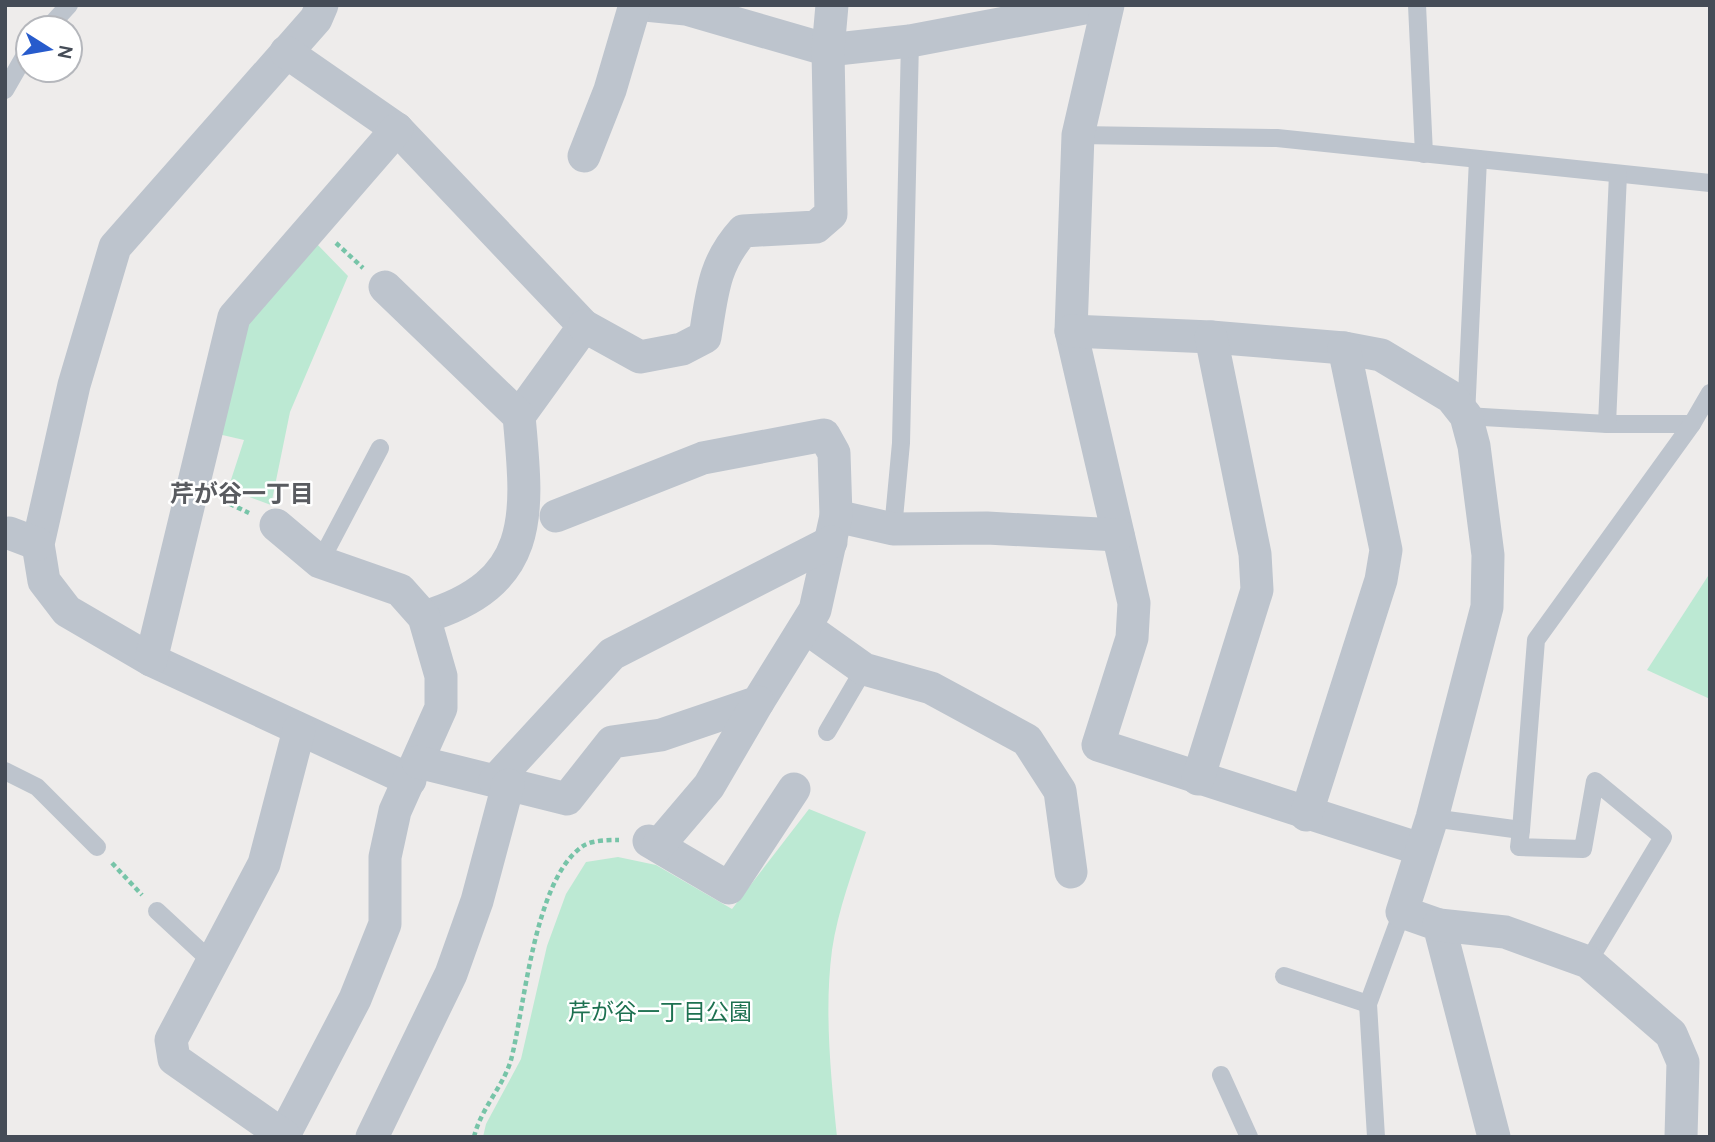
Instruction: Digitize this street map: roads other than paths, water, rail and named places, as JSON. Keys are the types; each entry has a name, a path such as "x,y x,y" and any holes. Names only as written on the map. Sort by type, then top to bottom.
{"street":[{"path":"322,5 316,19 116,247 24,539 44,581 67,611 151,660 299,730 414,771 501,783 567,799 612,742 661,735 758,702"},
{"path":"584,156 610,90 635,5"},
{"path":"645,5 686,9 828,50 910,41 1100,5"},
{"path":"286,52 397,129 584,326 601,332 640,357 682,349 705,337 716,272 725,250 743,231 816,227 831,214 828,50 832,5"},
{"path":"1108,5 1078,135 1071,331 1134,603 1132,638 1098,745 1306,815 1420,849"},
{"path":"151,660 234,317 322,229 397,129"},
{"path":"385,288 519,416 526,492 520,541 496,580 443,611 424,617"},
{"path":"519,416 584,326"},
{"path":"1071,331 1211,337 1345,348 1381,355 1426,379 1451,397 1466,416 1474,446 1488,555 1487,607 1432,818 1402,912 1439,925 1505,932 1588,962 1671,1034 1683,1062 1681,1137"},
{"path":"1198,779 1257,590 1255,554 1211,337"},
{"path":"1306,815 1381,580 1386,550 1345,348"},
{"path":"556,516 703,458 824,435 834,453 833,529 815,610 709,786 653,844 729,888 794,789"},
{"path":"276,525 320,562 400,590 424,617 441,676 440,708 395,811 385,857 385,924 355,999 284,1137 174,1059 170,1041 264,864 299,730"},
{"path":"372,1137 451,974 477,901 501,783 612,654 833,529 987,528 1118,534"},
{"path":"804,627 864,669 930,688 1027,740 1060,792 1071,872"},
{"path":"1439,925 1494,1137"}],"lane":[{"path":"1417,5 1424,154"},
{"path":"894,529 901,443 910,41"},
{"path":"5,90 14,74"},
{"path":"1078,135 1276,138 1710,183"},
{"path":"1478,159 1466,416 1606,424 1692,424"},
{"path":"1606,424 1618,174"},
{"path":"1588,962 1662,837 1595,780 1583,849 1519,847 1536,640 1692,424 1710,393"},
{"path":"320,562 380,448"},
{"path":"827,732 864,669"},
{"path":"5,771 37,787 97,847"},
{"path":"1432,818 1521,830"},
{"path":"157,911 212,962"},
{"path":"1376,1137 1368,1004 1402,912"},
{"path":"1284,976 1368,1004"},
{"path":"1221,1075 1249,1137"}],"district":[{"name":"芹が谷一丁目","path":"242,493"}],"park label":[{"name":"芹が谷一丁目公園","path":"660,1012"}]}
